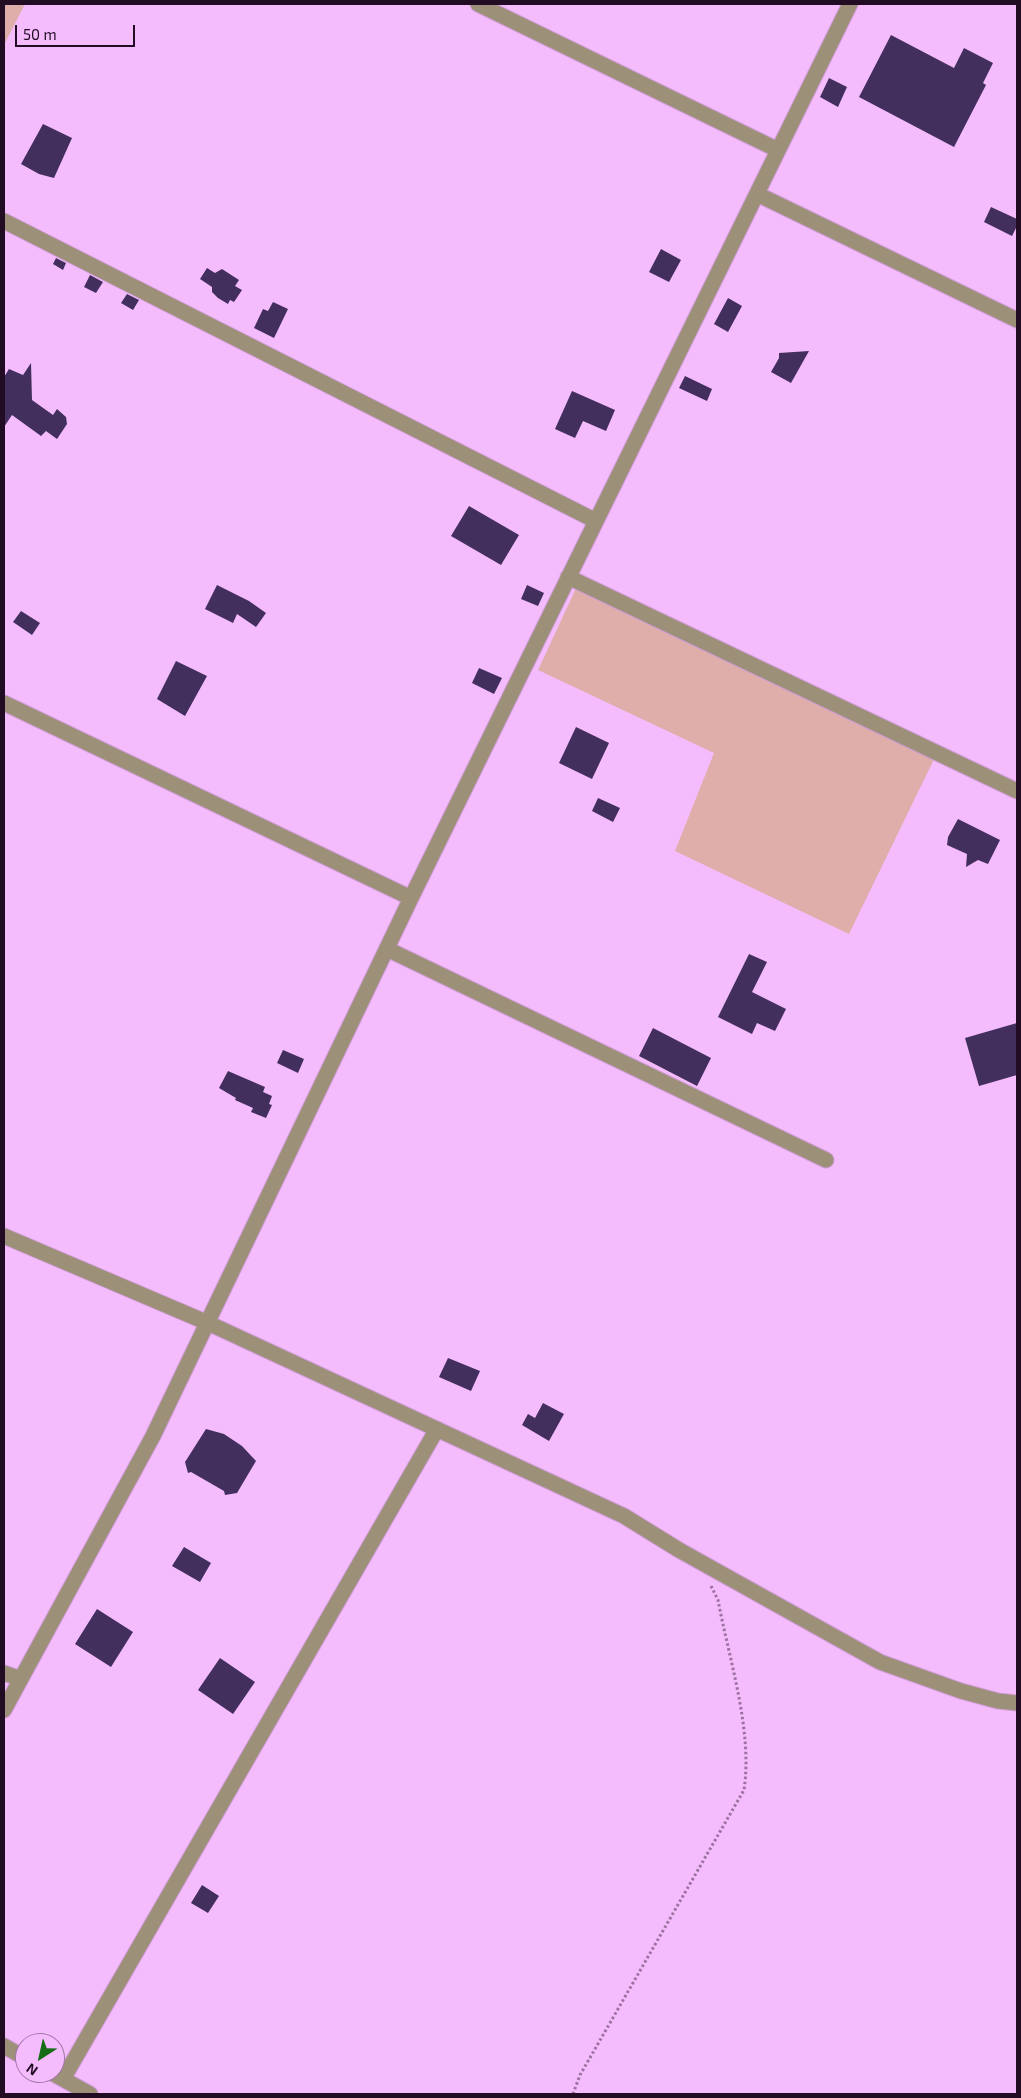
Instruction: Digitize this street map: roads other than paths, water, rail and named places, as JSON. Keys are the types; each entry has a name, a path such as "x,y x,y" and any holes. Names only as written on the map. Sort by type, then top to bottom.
{"street":[{"path":"478,4 778,150"},
{"path":"4,1710 153,1436 411,898 850,4"},
{"path":"757,194 1017,320"},
{"path":"4,221 596,521"},
{"path":"568,577 1017,791"},
{"path":"4,702 411,898"},
{"path":"387,949 826,1160"},
{"path":"4,1236 208,1323 624,1516 701,1562 880,1662 961,1692 998,1701 1017,1702"},
{"path":"65,2062 437,1429"},
{"path":"4,1673 21,1679"},
{"path":"4,2046 15,2052"},
{"path":"65,2080 90,2094"}]}
